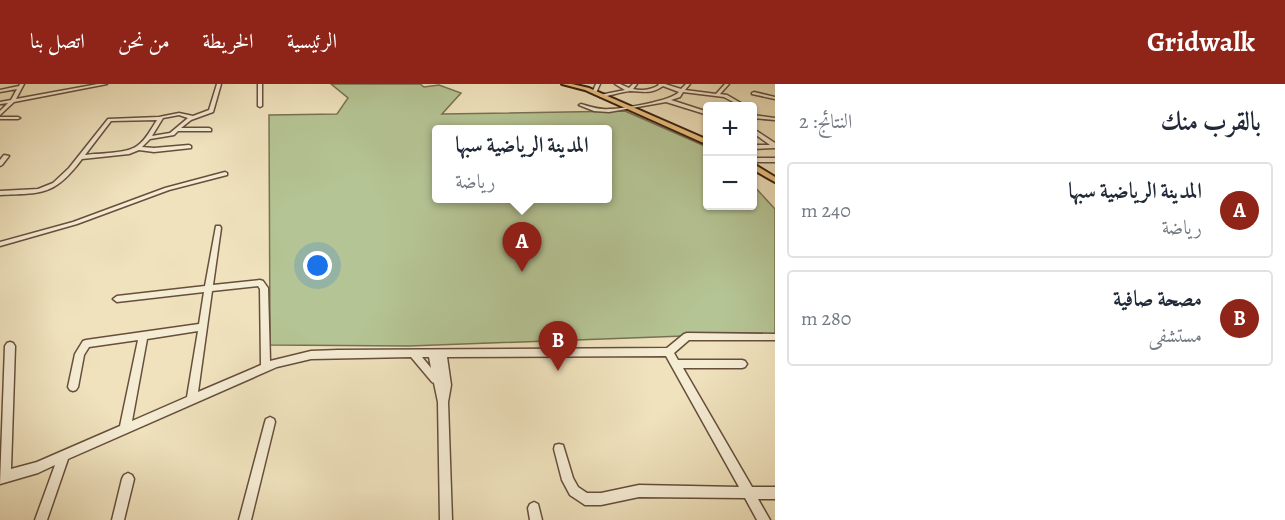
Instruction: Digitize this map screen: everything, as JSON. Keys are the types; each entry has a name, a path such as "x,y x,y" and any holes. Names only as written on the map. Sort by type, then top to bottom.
{"main road":[{"path":"565,84 594,92 703,140"},
{"path":"757,165 775,180"}],"street":[{"path":"0,91 28,84"},
{"path":"0,103 105,84"},
{"path":"148,138 172,134 192,117 211,111 219,84"},
{"path":"260,84 260,106"},
{"path":"594,92 598,84"},
{"path":"616,84 630,90"},
{"path":"630,90 635,84"},
{"path":"602,96 630,90 654,90 662,84 682,91 717,94 738,102"},
{"path":"581,105 600,111 667,100 682,91 688,84"},
{"path":"717,94 727,84"},
{"path":"0,116 13,100 20,86"},
{"path":"754,93 775,98"},
{"path":"667,100 703,112"},
{"path":"0,193 56,187 110,120 160,118 177,114 192,117"},
{"path":"0,116 18,118"},
{"path":"757,117 775,119"},
{"path":"80,157 122,154 138,148 148,138 160,118"},
{"path":"179,130 209,130"},
{"path":"757,132 775,146"},
{"path":"757,147 775,146"},
{"path":"138,148 154,150 189,147"},
{"path":"0,164 6,156"},
{"path":"757,162 775,160"},
{"path":"0,244 75,223 167,189 225,174"},
{"path":"192,399 218,228"},
{"path":"117,299 253,282 262,284 266,367"},
{"path":"73,387 80,354 86,344 203,327"},
{"path":"125,429 143,336"},
{"path":"10,346 2,478 64,456 284,359 311,355 669,352 687,336 775,337"},
{"path":"669,352 764,520"},
{"path":"414,355 437,381"},
{"path":"437,355 437,381 443,402"},
{"path":"437,355 446,385 443,402 446,520"},
{"path":"677,364 742,364"},
{"path":"245,520 270,422"},
{"path":"559,449 568,480 574,491 585,499 601,499 639,491 775,493"},
{"path":"41,520 64,456"},
{"path":"118,520 128,478"}],"green space":[{"path":"331,84 420,84 424,87 439,85 461,93 442,114 625,111 703,145 703,210 757,210 757,189 775,209 775,336 684,336 409,346 270,345 269,115 337,114 348,98"}],"place":[{"name":"المدينة الرياضية سبها","path":"522,272"},
{"name":"مصحة صافية","path":"558,371"}]}
